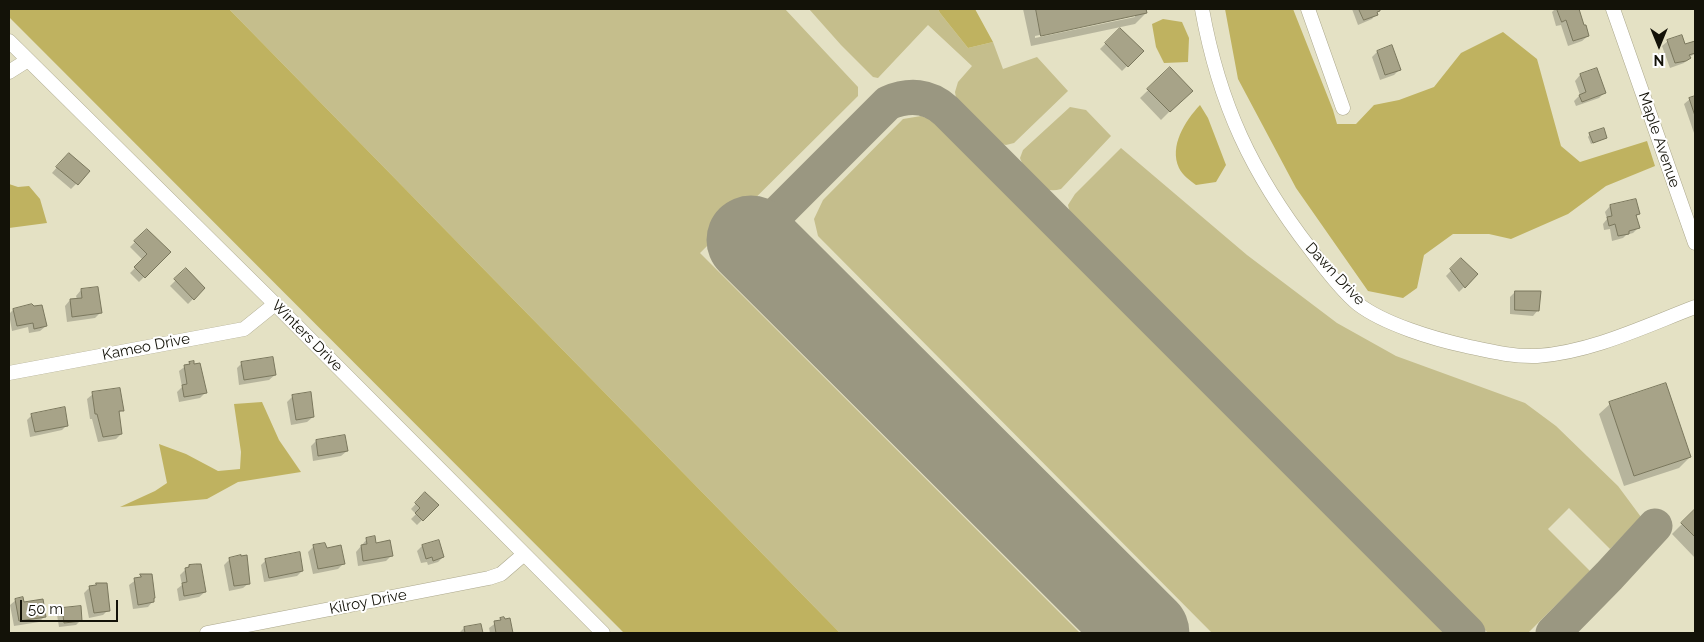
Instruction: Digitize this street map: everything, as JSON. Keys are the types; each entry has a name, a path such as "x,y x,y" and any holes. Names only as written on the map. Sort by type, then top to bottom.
{"street":[{"name":"Dawn Drive","path":"1202,9 1208,44 1220,86 1255,168 1293,227 1327,270 1358,304 1388,321 1422,334 1500,354 1535,356 1559,353 1608,340 1695,307"},
{"path":"1308,9 1343,108"},
{"name":"Maple Avenue","path":"1613,9 1695,243"},
{"name":"Winters Drive","path":"9,40 603,633"},
{"path":"9,72 28,60"},
{"name":"Kameo Drive","path":"9,373 244,329 275,304"},
{"name":"Kilroy Drive","path":"206,633 489,578 501,574 524,555"}],"shaded area":[{"path":"9,9 229,9 840,633 624,633 9,17"},
{"path":"229,9 785,9 858,87 858,96 700,253 1080,633 840,633"},
{"path":"809,9 938,9 968,48 993,42 1003,69 1037,57 1068,91 1014,143 1006,145 994,142 957,104 955,92 958,82 972,66 928,25 878,78 873,77 841,45"},
{"path":"938,9 975,9 993,42 968,48"},
{"path":"1225,9 1293,9 1337,124 1356,124 1374,105 1399,100 1434,87 1461,53 1503,32 1537,59 1561,146 1580,162 1647,141 1655,166 1606,186 1568,214 1511,239 1489,234 1453,234 1424,255 1417,288 1403,298 1368,291 1296,188 1238,79"},
{"path":"1163,19 1182,22 1189,38 1188,62 1164,63 1156,47 1152,24"},
{"path":"1200,105 1208,118 1226,165 1216,182 1196,185 1180,171 1176,160 1176,151 1184,126"},
{"path":"1070,107 1086,110 1111,136 1061,189 1053,190 1040,187 1026,172 1020,158 1023,150"},
{"path":"921,116 943,124 1449,633 1212,633 818,236 814,219 823,200 903,119"},
{"path":"1121,148 1247,255 1337,323 1396,356 1525,403 1556,426 1618,486 1641,517 1610,549 1569,508 1548,529 1590,571 1529,632 1488,633 1071,218 1068,205 1075,194"},
{"path":"9,184 18,187 29,186 40,199 47,223 9,228"},
{"path":"262,402 279,440 301,472 238,482 207,499 120,507 155,491 167,483 159,444 186,454 218,471 240,469 241,452 234,404"}],"building":[{"path":"1036,9 1146,9 1147,13 1041,36"},
{"path":"1359,9 1380,9 1380,11 1377,12 1378,15 1364,20"},
{"path":"1557,9 1579,9 1589,36 1573,41 1566,20 1562,22"},
{"path":"1120,28 1144,51 1128,67 1105,43"},
{"path":"1682,35 1685,44 1695,41 1695,53 1689,55 1691,58 1686,61 1675,63 1667,40"},
{"path":"1392,45 1401,70 1385,75 1377,51"},
{"path":"1170,67 1193,91 1170,112 1147,89"},
{"path":"1597,68 1606,93 1582,102 1579,95 1586,92 1580,74"},
{"path":"1695,96 1695,116 1689,98"},
{"path":"1604,128 1607,138 1593,143 1589,133"},
{"path":"69,153 90,171 78,185 56,167"},
{"path":"1636,199 1640,214 1636,215 1640,228 1629,231 1629,234 1618,236 1615,224 1609,226 1607,217 1612,216 1610,205"},
{"path":"147,229 171,252 145,278 134,267 147,254 134,241"},
{"path":"1461,258 1478,274 1465,288 1450,269"},
{"path":"186,268 205,288 194,300 174,279"},
{"path":"98,287 102,313 72,317 70,299 82,298 81,289"},
{"path":"1515,291 1541,291 1539,311 1515,310"},
{"path":"32,304 34,306 42,305 47,326 34,329 33,323 17,326 13,309"},
{"path":"273,357 276,375 244,380 241,362"},
{"path":"194,361 194,364 200,363 207,393 184,397 182,385 187,384 184,365"},
{"path":"1666,383 1691,457 1634,476 1609,402"},
{"path":"120,388 124,411 119,411 122,434 103,437 97,414 95,414 92,392"},
{"path":"311,392 314,417 296,420 292,395"},
{"path":"65,407 68,426 35,432 31,414"},
{"path":"345,435 348,451 318,456 316,440"},
{"path":"425,492 439,505 423,521 415,513 420,508 415,503"},
{"path":"1695,509 1695,537 1681,523"},
{"path":"375,536 376,543 390,540 393,556 363,561 361,545 367,544 366,538"},
{"path":"439,540 444,557 433,561 432,557 426,559 422,545"},
{"path":"325,543 327,548 341,545 345,564 318,569 313,545"},
{"path":"300,552 303,571 269,578 265,559"},
{"path":"247,555 250,584 234,586 229,558"},
{"path":"201,564 206,592 184,596 182,583 187,582 185,568"},
{"path":"140,574 152,574 154,602 138,605 134,578 141,577"},
{"path":"96,583 107,583 110,611 94,613 89,586 96,585"},
{"path":"23,597 24,602 43,599 46,617 19,621 15,599"},
{"path":"81,606 82,621 64,623 62,608"},
{"path":"504,617 505,619 510,618 513,633 496,633 494,621 501,620 500,618"},
{"path":"481,624 483,633 465,633 464,627"}],"taxiway":[{"path":"751,240 888,103 911,97 933,102 946,111 1468,633"},
{"path":"1553,633 1655,526"}],"runway":[{"path":"751,240 1145,633"}]}
